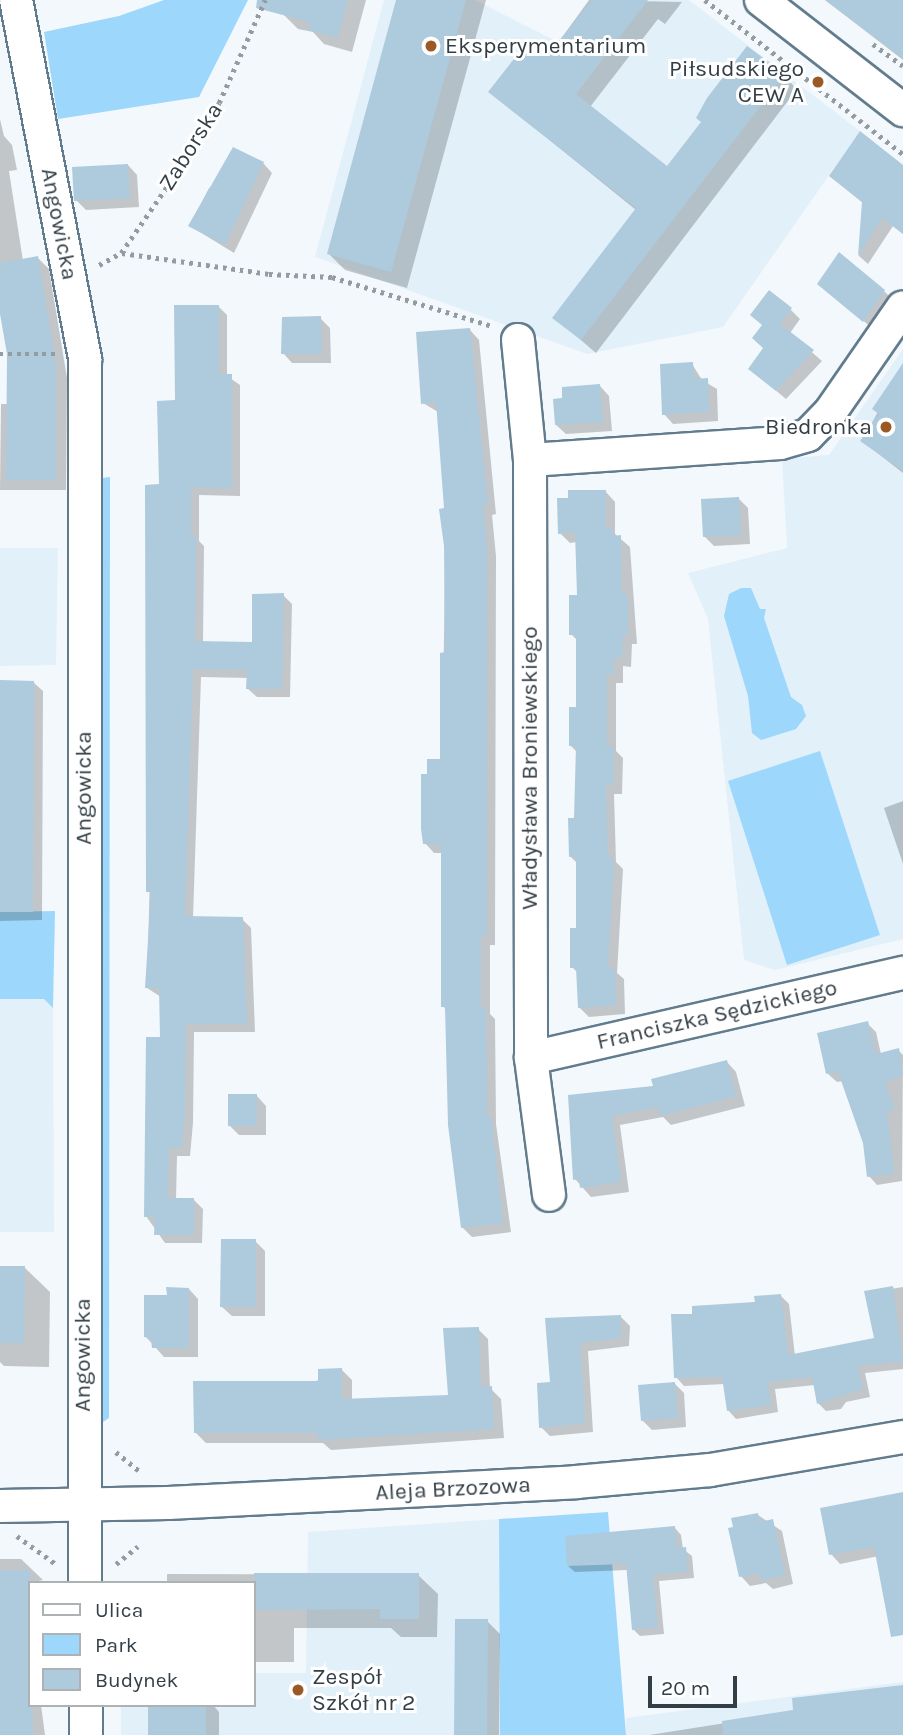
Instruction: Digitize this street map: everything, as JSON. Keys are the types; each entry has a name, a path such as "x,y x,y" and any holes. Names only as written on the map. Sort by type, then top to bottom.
{"street":[{"name":"Angowicka","path":"16,0 85,359 86,1573"},
{"path":"761,0 903,110"},
{"path":"530,460 780,443 808,435 831,411 903,307"},
{"name":"Władysława Broniewskiego","path":"518,340 530,460 531,1058 549,1195"},
{"name":"Franciszka Sędzickiego","path":"531,1058 903,973"},
{"name":"Aleja Brzozowa","path":"6,1520 85,1506 576,1482 710,1470 903,1437"},
{"path":"86,1707 86,1735"}],"path":[{"name":"Zaborska","path":"88,272 121,253 219,103 265,0"},
{"path":"705,0 903,154"},
{"path":"121,253 269,274 331,277 489,324 518,340"},
{"path":"0,354 67,355"},
{"path":"6,1520 86,1573 138,1546"}],"shaded area":[{"path":"384,0 475,0 558,42 591,0 689,0 860,131 723,327 587,354 315,257"},
{"path":"903,349 903,939 775,970 744,960 708,619 688,573 787,548 782,459 829,455"},
{"path":"0,548 58,548 56,665 0,666"},
{"path":"0,999 45,999 53,1008 54,1232 0,1232"},
{"path":"499,1519 500,1735 121,1735 121,1707 256,1707 256,1673 306,1673 308,1532"},
{"path":"903,1682 903,1735 626,1735 626,1718"}],"green space":[{"path":"164,0 248,0 199,97 58,119 44,32 119,16"},
{"path":"110,477 109,1418 103,1422 94,479"},
{"path":"741,588 751,588 760,609 766,609 764,618 791,697 802,705 806,716 796,729 761,740 752,733 748,696 724,616 729,594"},
{"path":"820,751 880,935 787,965 728,781"},
{"path":"55,911 53,1008 44,999 0,999 0,912"},
{"path":"608,1512 626,1735 500,1735 499,1519"}],"building":[{"path":"257,0 348,0 338,38 308,30 310,22 256,8"},
{"path":"396,0 466,0 391,272 327,254"},
{"path":"592,0 648,0 576,94 667,166 701,122 696,118 707,98 747,46 785,74 581,340 552,318 636,208 488,92 528,41 547,56"},
{"path":"825,0 903,0 903,59 861,27"},
{"path":"860,131 903,165 903,234 882,218 858,256 862,202 829,176"},
{"path":"233,147 264,162 225,245 188,226"},
{"path":"128,164 130,198 74,201 72,167"},
{"path":"839,252 885,290 863,322 817,284"},
{"path":"38,256 56,366 56,480 6,480 7,354 0,314 0,263"},
{"path":"769,290 792,308 780,324 814,350 776,391 748,369 763,348 752,338 762,325 750,315"},
{"path":"174,305 219,305 219,374 232,374 232,488 191,487 191,536 196,536 195,641 252,642 252,594 284,593 282,689 246,689 247,670 193,669 185,916 243,917 247,1024 186,1024 185,1113 181,1148 169,1148 168,1198 194,1198 194,1235 154,1235 155,1217 144,1217 146,1037 160,1037 159,988 145,988 151,892 146,892 145,485 159,484 157,401 175,400"},
{"path":"321,316 322,354 281,354 282,317"},
{"path":"470,328 488,505 483,506 487,545 487,936 481,936 481,1007 486,1007 487,1117 491,1116 503,1223 461,1228 448,1125 445,1007 441,1007 441,845 423,844 421,829 421,774 427,774 427,759 440,759 440,653 445,652 444,546 439,509 444,508 436,402 421,404 416,332"},
{"path":"693,362 694,379 708,378 709,412 662,415 660,364"},
{"name":"Biedronka","path":"903,363 903,471 860,441 879,414 872,409"},
{"path":"600,384 603,422 555,425 553,399 562,398 562,387"},
{"path":"568,490 606,490 606,529 613,528 613,536 621,535 622,594 628,594 628,635 623,635 622,658 614,658 614,674 607,674 607,746 614,746 613,785 606,785 608,857 614,857 608,968 615,968 616,1005 578,1008 576,968 570,968 570,928 576,928 576,857 569,857 568,818 574,818 576,746 569,746 569,707 576,707 576,635 569,635 569,595 577,595 575,532 558,534 557,498 568,498"},
{"path":"739,497 741,535 703,537 701,499"},
{"path":"0,680 34,681 33,912 0,912"},
{"path":"868,1021 876,1054 899,1048 903,1075 885,1082 895,1109 887,1112 894,1173 867,1177 863,1143 838,1072 826,1074 817,1033"},
{"path":"727,1060 736,1096 660,1116 658,1107 612,1116 621,1182 580,1188 579,1179 573,1180 568,1095 653,1086 651,1079"},
{"path":"228,1094 257,1094 257,1126 228,1126"},
{"path":"221,1239 256,1239 256,1307 220,1307"},
{"path":"0,1266 25,1266 24,1343 0,1343"},
{"path":"893,1286 903,1361 858,1366 863,1389 817,1404 812,1377 768,1382 771,1405 727,1411 722,1377 674,1378 671,1314 692,1314 692,1306 755,1302 754,1296 781,1294 788,1355 874,1338 864,1291"},
{"path":"166,1287 189,1288 189,1348 152,1348 151,1338 144,1337 144,1295 167,1295"},
{"path":"621,1315 621,1338 580,1343 585,1423 539,1428 537,1383 550,1382 545,1318"},
{"path":"479,1327 481,1387 492,1386 494,1429 319,1440 318,1433 194,1433 193,1381 318,1381 318,1369 342,1368 342,1399 448,1395 443,1328"},
{"path":"675,1382 678,1418 641,1421 638,1385"},
{"path":"903,1492 903,1635 891,1637 874,1547 829,1555 820,1508"},
{"path":"758,1513 760,1522 773,1519 785,1575 761,1581 760,1573 739,1577 728,1528 733,1527 731,1518"},
{"path":"675,1526 677,1548 686,1547 688,1571 653,1575 658,1627 632,1630 626,1564 567,1566 565,1536"},
{"path":"0,1570 30,1570 28,1707 32,1707 33,1735 0,1735"},
{"path":"254,1573 419,1573 419,1619 380,1619 380,1609 256,1610"},
{"path":"455,1619 488,1619 487,1735 454,1735"},
{"path":"903,1685 903,1735 723,1735 722,1721 793,1710 792,1698"},
{"path":"148,1707 206,1707 206,1735 148,1735"}],"place":[{"name":"Eksperymentarium","path":"431,46"},
{"name":"Piłsudskiego CEW A","path":"818,82"},
{"name":"Biedronka","path":"886,427"},
{"name":"Zespół Szkół nr 2","path":"298,1690"}]}
